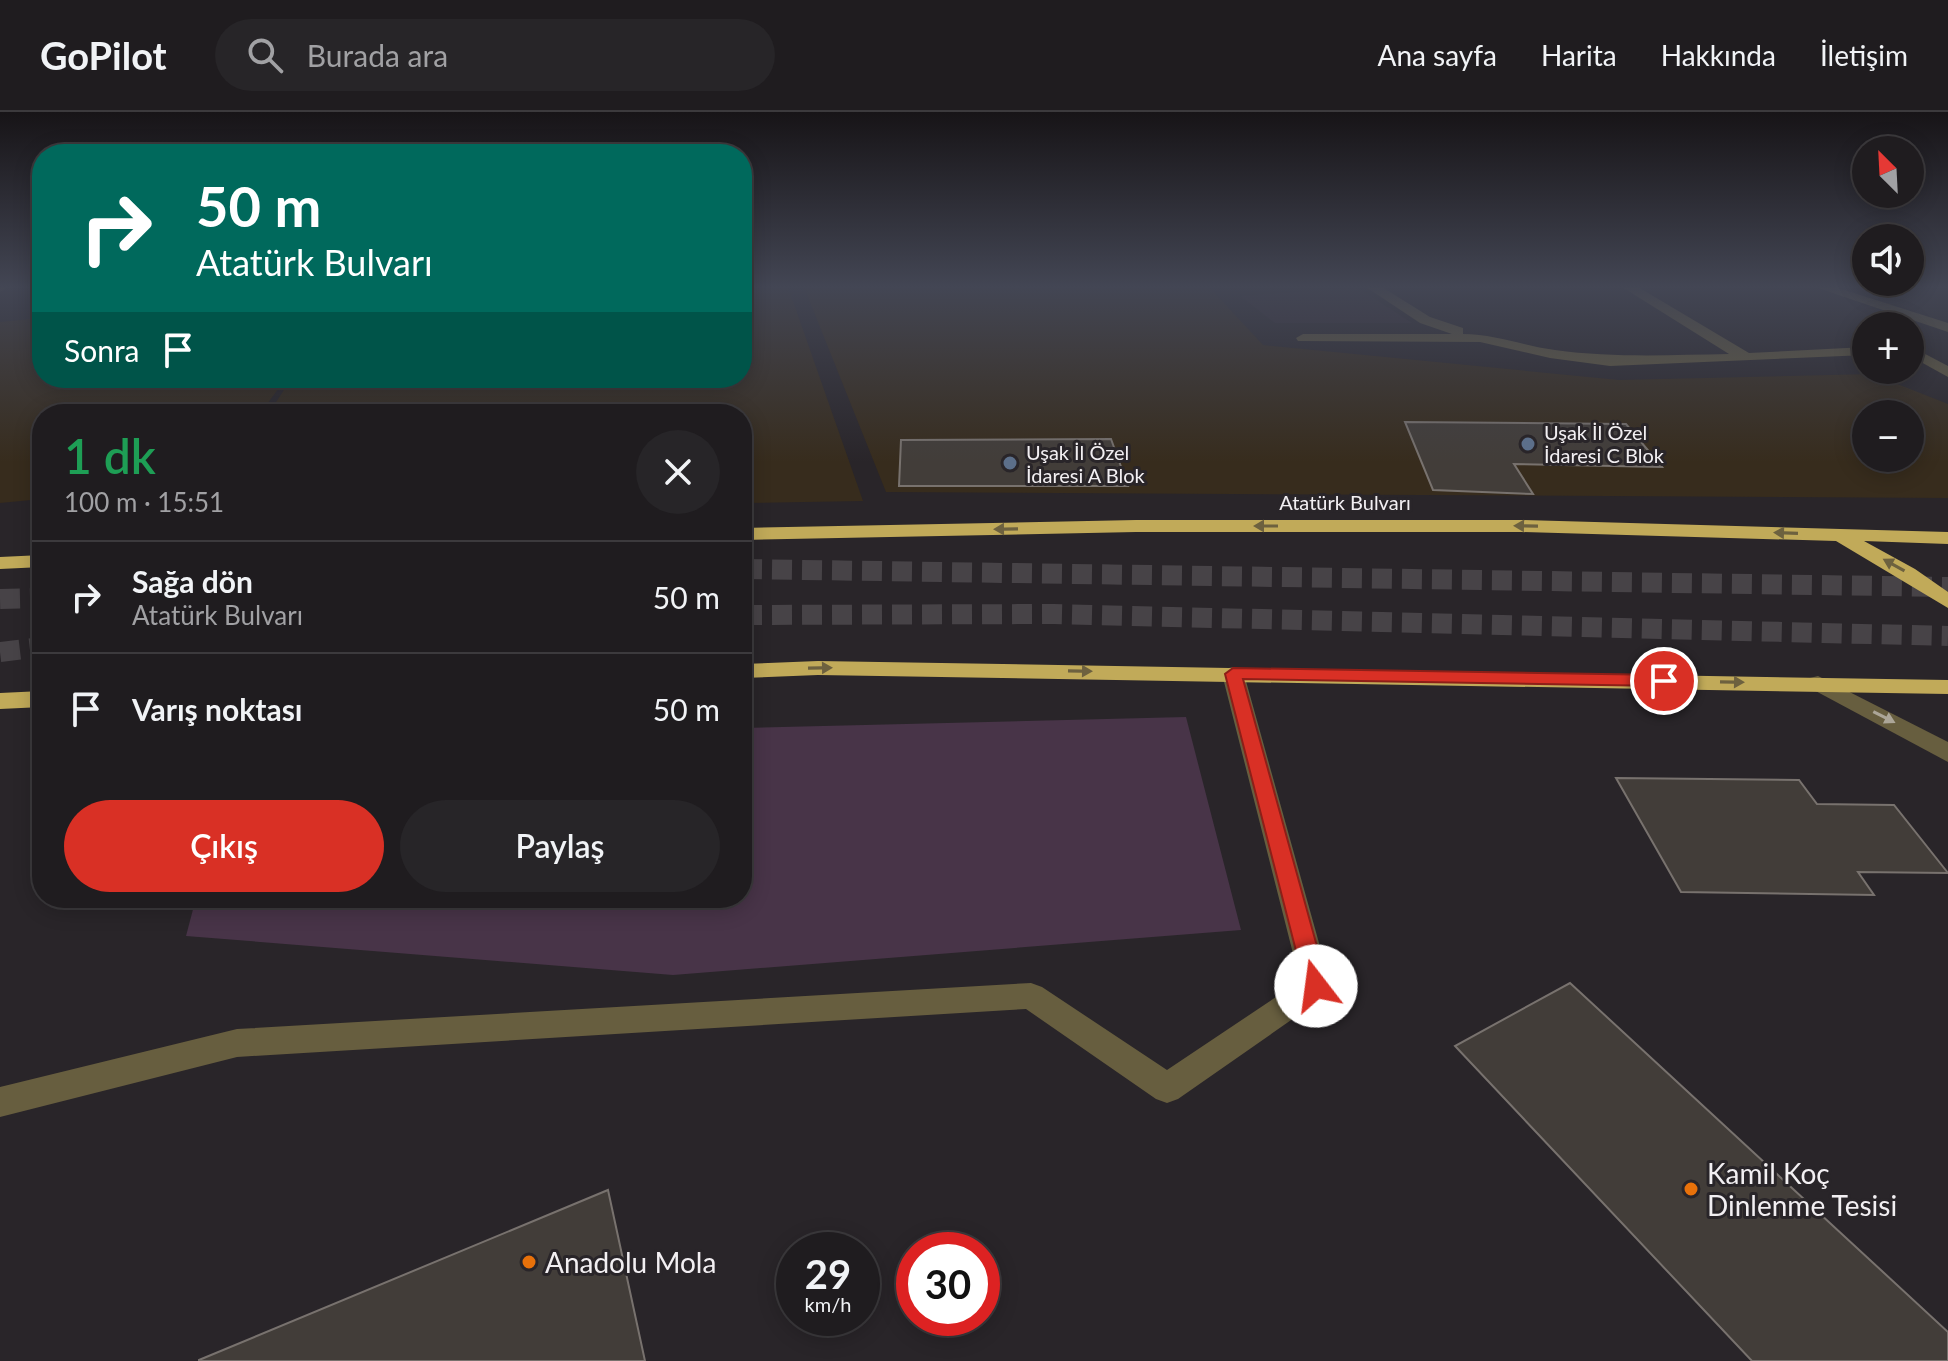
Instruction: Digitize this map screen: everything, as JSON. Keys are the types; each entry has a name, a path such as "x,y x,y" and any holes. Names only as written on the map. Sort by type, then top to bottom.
{"highway":[{"name":"Atatürk Bulvarı","path":"752,534 1136,526 1521,526 1948,538"},
{"path":"1836,534 1908,573 1948,602"},
{"path":"0,563 32,561"},
{"path":"752,671 818,668 1948,687"},
{"path":"0,701 32,699"}],"street":[{"path":"1512,345 1550,354 1610,361 1852,352"},
{"path":"1725,345 1746,358"},
{"path":"1924,357 1948,372"},
{"path":"0,1102 237,1043 1031,996 1167,1088 1316,986 1233,674"},
{"path":"1818,683 1924,738 1948,754"}],"shaded area":[{"path":"0,345 32,345 32,388 279,388 267,404 32,404 32,500 0,503"},
{"path":"752,345 808,345 863,501 752,503 752,404 275,404 285,388 752,388"},
{"path":"827,345 1266,345 1619,380 1852,374 1852,384 1897,384 1948,404 1948,498 886,492"},
{"path":"1186,717 1241,930 673,975 186,936 193,908 752,908 752,728"}],"building":[{"name":"Uşak İl Özel İdaresi C Blok","path":"1405,422 1626,424 1662,467 1514,464 1533,494 1433,490"},
{"name":"Uşak İl Özel İdaresi A Blok","path":"1111,439 1128,486 899,486 901,440"},
{"path":"1616,778 1799,780 1817,804 1894,805 1948,873 1858,872 1874,895 1681,892"},
{"name":"Kamil Koç Dinlenme Tesisi","path":"1570,983 1948,1332 1948,1361 1752,1361 1455,1046"},
{"name":"Anadolu Mola","path":"608,1190 645,1361 199,1361 199,1360"}],"tunnel":[{"path":"752,569 1948,587"},
{"path":"0,599 32,598"},
{"path":"752,615 1054,614 1948,636"},
{"path":"0,652 32,648"}],"place":[{"name":"Uşak İl Özel İdaresi C Blok","path":"1528,444"},
{"name":"Uşak İl Özel İdaresi A Blok","path":"1010,463"},
{"name":"Kamil Koç Dinlenme Tesisi","path":"1691,1189"},
{"name":"Anadolu Mola","path":"529,1262"}],"route":[{"path":"1316,986 1233,674 1664,681"}]}
